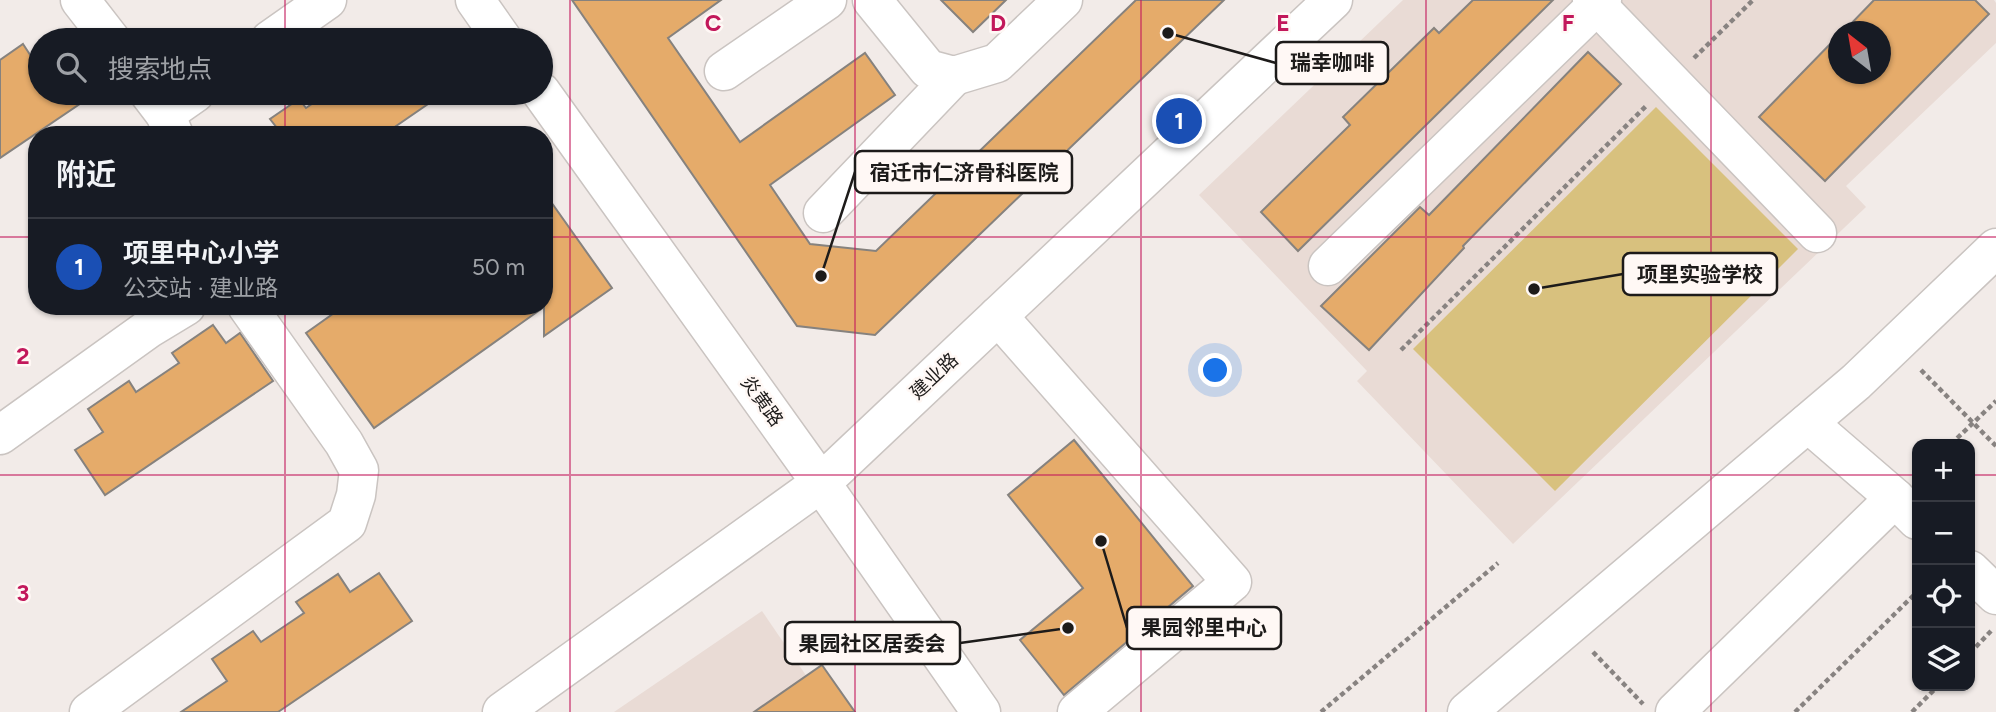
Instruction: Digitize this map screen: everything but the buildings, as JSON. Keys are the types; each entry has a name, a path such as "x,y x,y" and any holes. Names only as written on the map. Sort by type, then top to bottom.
{"street":[{"path":"287,28 327,0"},
{"path":"475,0 495,28"},
{"path":"724,71 827,0"},
{"path":"872,0 928,69 954,76 997,64 1063,0"},
{"name":"建业路","path":"502,712 543,700 821,483 1333,0"},
{"path":"85,1 103,28"},
{"path":"1328,266 1597,2 1816,233"},
{"path":"823,213 954,76"},
{"name":"炎黄路","path":"550,105 981,712"},
{"path":"1467,712 1808,423 1896,344 1996,248"},
{"path":"0,435 171,315"},
{"path":"100,709 347,523 356,495 359,470 344,443 253,315"},
{"path":"998,316 1233,582 1077,712"},
{"path":"1675,712 1906,509 1808,423"},
{"path":"1975,575 1996,595"}],"path":[{"path":"1401,350 1753,0"},
{"path":"1896,344 1996,446"},
{"path":"1956,439 1996,401"},
{"path":"1321,712 1498,563"},
{"path":"1795,712 1912,597"},
{"path":"1975,648 1996,625"},
{"path":"1568,626 1651,712"},
{"path":"1912,712 1932,691"}],"shaded area":[{"path":"1403,0 1994,0 1996,3 1996,43 1846,186 1866,207 1513,544 1357,381 1367,371 1199,195"},
{"path":"1656,107 1798,249 1555,491 1413,349"},
{"path":"762,611 831,712 614,712"}],"place":[{"name":"瑞幸咖啡","path":"1168,33"},
{"name":"项里中心小学","path":"1179,121"},
{"name":"宿迁市仁济骨科医院","path":"821,276"},
{"name":"项里实验学校","path":"1534,289"},
{"name":"果园邻里中心","path":"1101,541"},
{"name":"果园社区居委会","path":"1068,628"}]}
